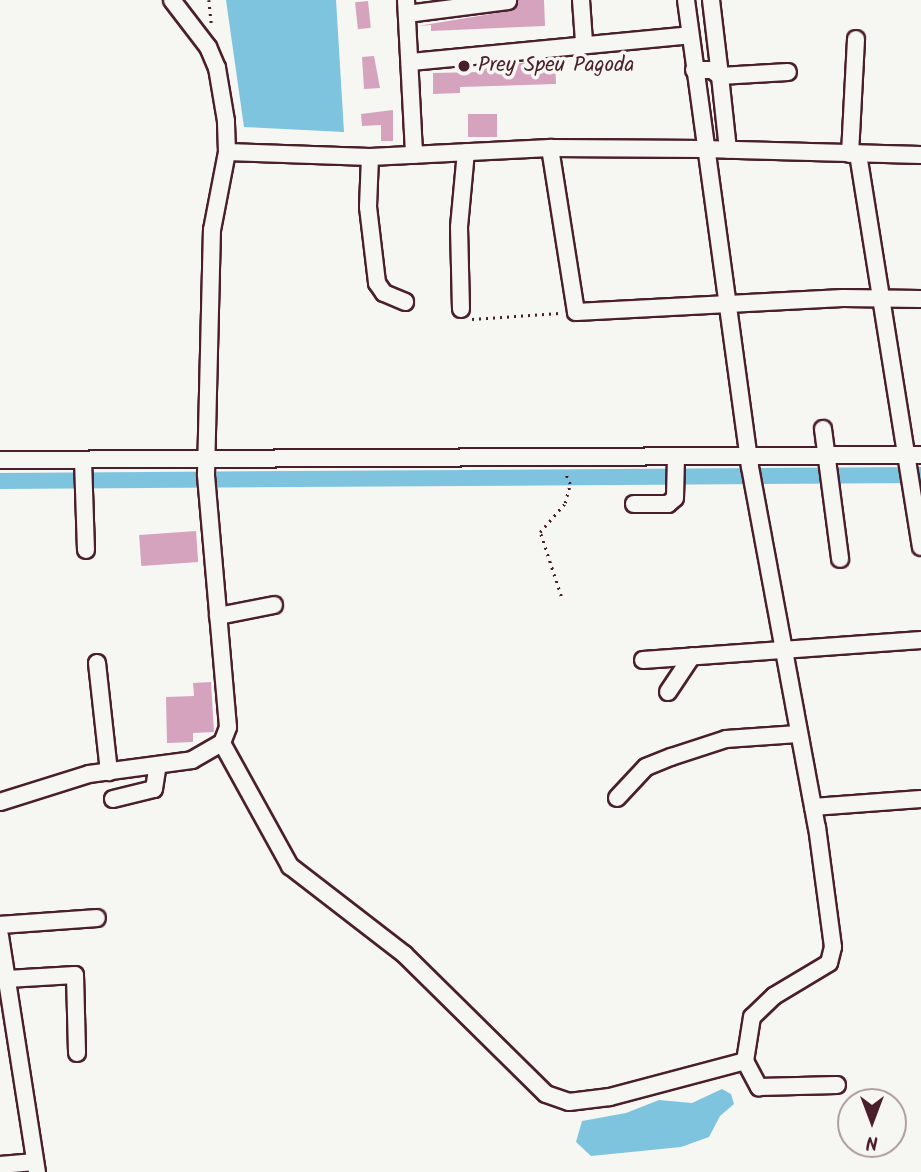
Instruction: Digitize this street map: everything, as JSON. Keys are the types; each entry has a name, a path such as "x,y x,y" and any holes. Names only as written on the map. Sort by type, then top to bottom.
{"street":[{"path":"0,802 108,772 192,760 222,743 228,727 206,473 212,230 227,152 217,68 208,47 172,0"},
{"path":"582,0 584,42"},
{"path":"686,0 704,149 751,468 813,807 832,956 830,963 775,996 752,1017 745,1061 759,1087 837,1085"},
{"path":"710,0 728,149"},
{"path":"414,155 407,7 508,1"},
{"path":"411,62 584,42 690,35"},
{"path":"856,38 854,154 921,547"},
{"path":"694,70 712,70 720,76 788,72"},
{"path":"227,152 370,157 550,148 728,149 921,155"},
{"path":"550,148 576,312 878,298 921,299"},
{"path":"461,309 459,227 466,152"},
{"path":"370,157 368,207 377,283 384,293 405,302"},
{"path":"823,429 826,468 841,559"},
{"path":"0,460 83,473 206,473 676,462 751,468 906,469 921,455"},
{"path":"634,504 668,504 675,498 676,462"},
{"path":"83,473 86,550"},
{"path":"218,616 274,605"},
{"path":"643,660 784,647 921,640"},
{"path":"668,692 692,656"},
{"path":"97,663 108,772"},
{"path":"617,798 646,767 671,757 726,739 799,734"},
{"path":"222,743 290,866 404,954 545,1094 569,1102 610,1097 745,1061"},
{"path":"113,799 154,789 158,765"},
{"path":"813,807 921,799"},
{"path":"0,925 97,918"},
{"path":"0,936 8,979 8,1028 36,1167 0,1165"},
{"path":"8,979 75,975 77,1053"}],"path":[{"path":"461,309 467,319 576,312"},
{"path":"561,596 540,532 565,503 570,484 563,466"}],"water":[{"path":"226,0 336,0 344,132 244,127"},
{"path":"722,1089 731,1094 734,1104 720,1116 709,1137 681,1147 591,1156 576,1142 582,1121 626,1113 659,1100 692,1103"}],"building":[{"path":"518,0 544,0 545,26 431,31 431,25 418,26 509,11"},
{"path":"368,1 371,28 358,29 355,2"},
{"path":"374,56 380,88 364,89 362,57"},
{"path":"555,59 556,84 460,87 460,93 433,94 433,73 479,72 479,68"},
{"path":"393,110 393,141 381,141 381,125 362,126 361,114"},
{"path":"468,114 497,114 497,137 468,137"},
{"path":"196,531 198,562 141,566 139,535"},
{"path":"211,682 214,732 193,733 193,742 167,743 166,697 194,696 193,683"}],"waterway":[{"path":"0,481 921,475"}],"place":[{"name":"Prey Speu Pagoda","path":"464,66"}]}
